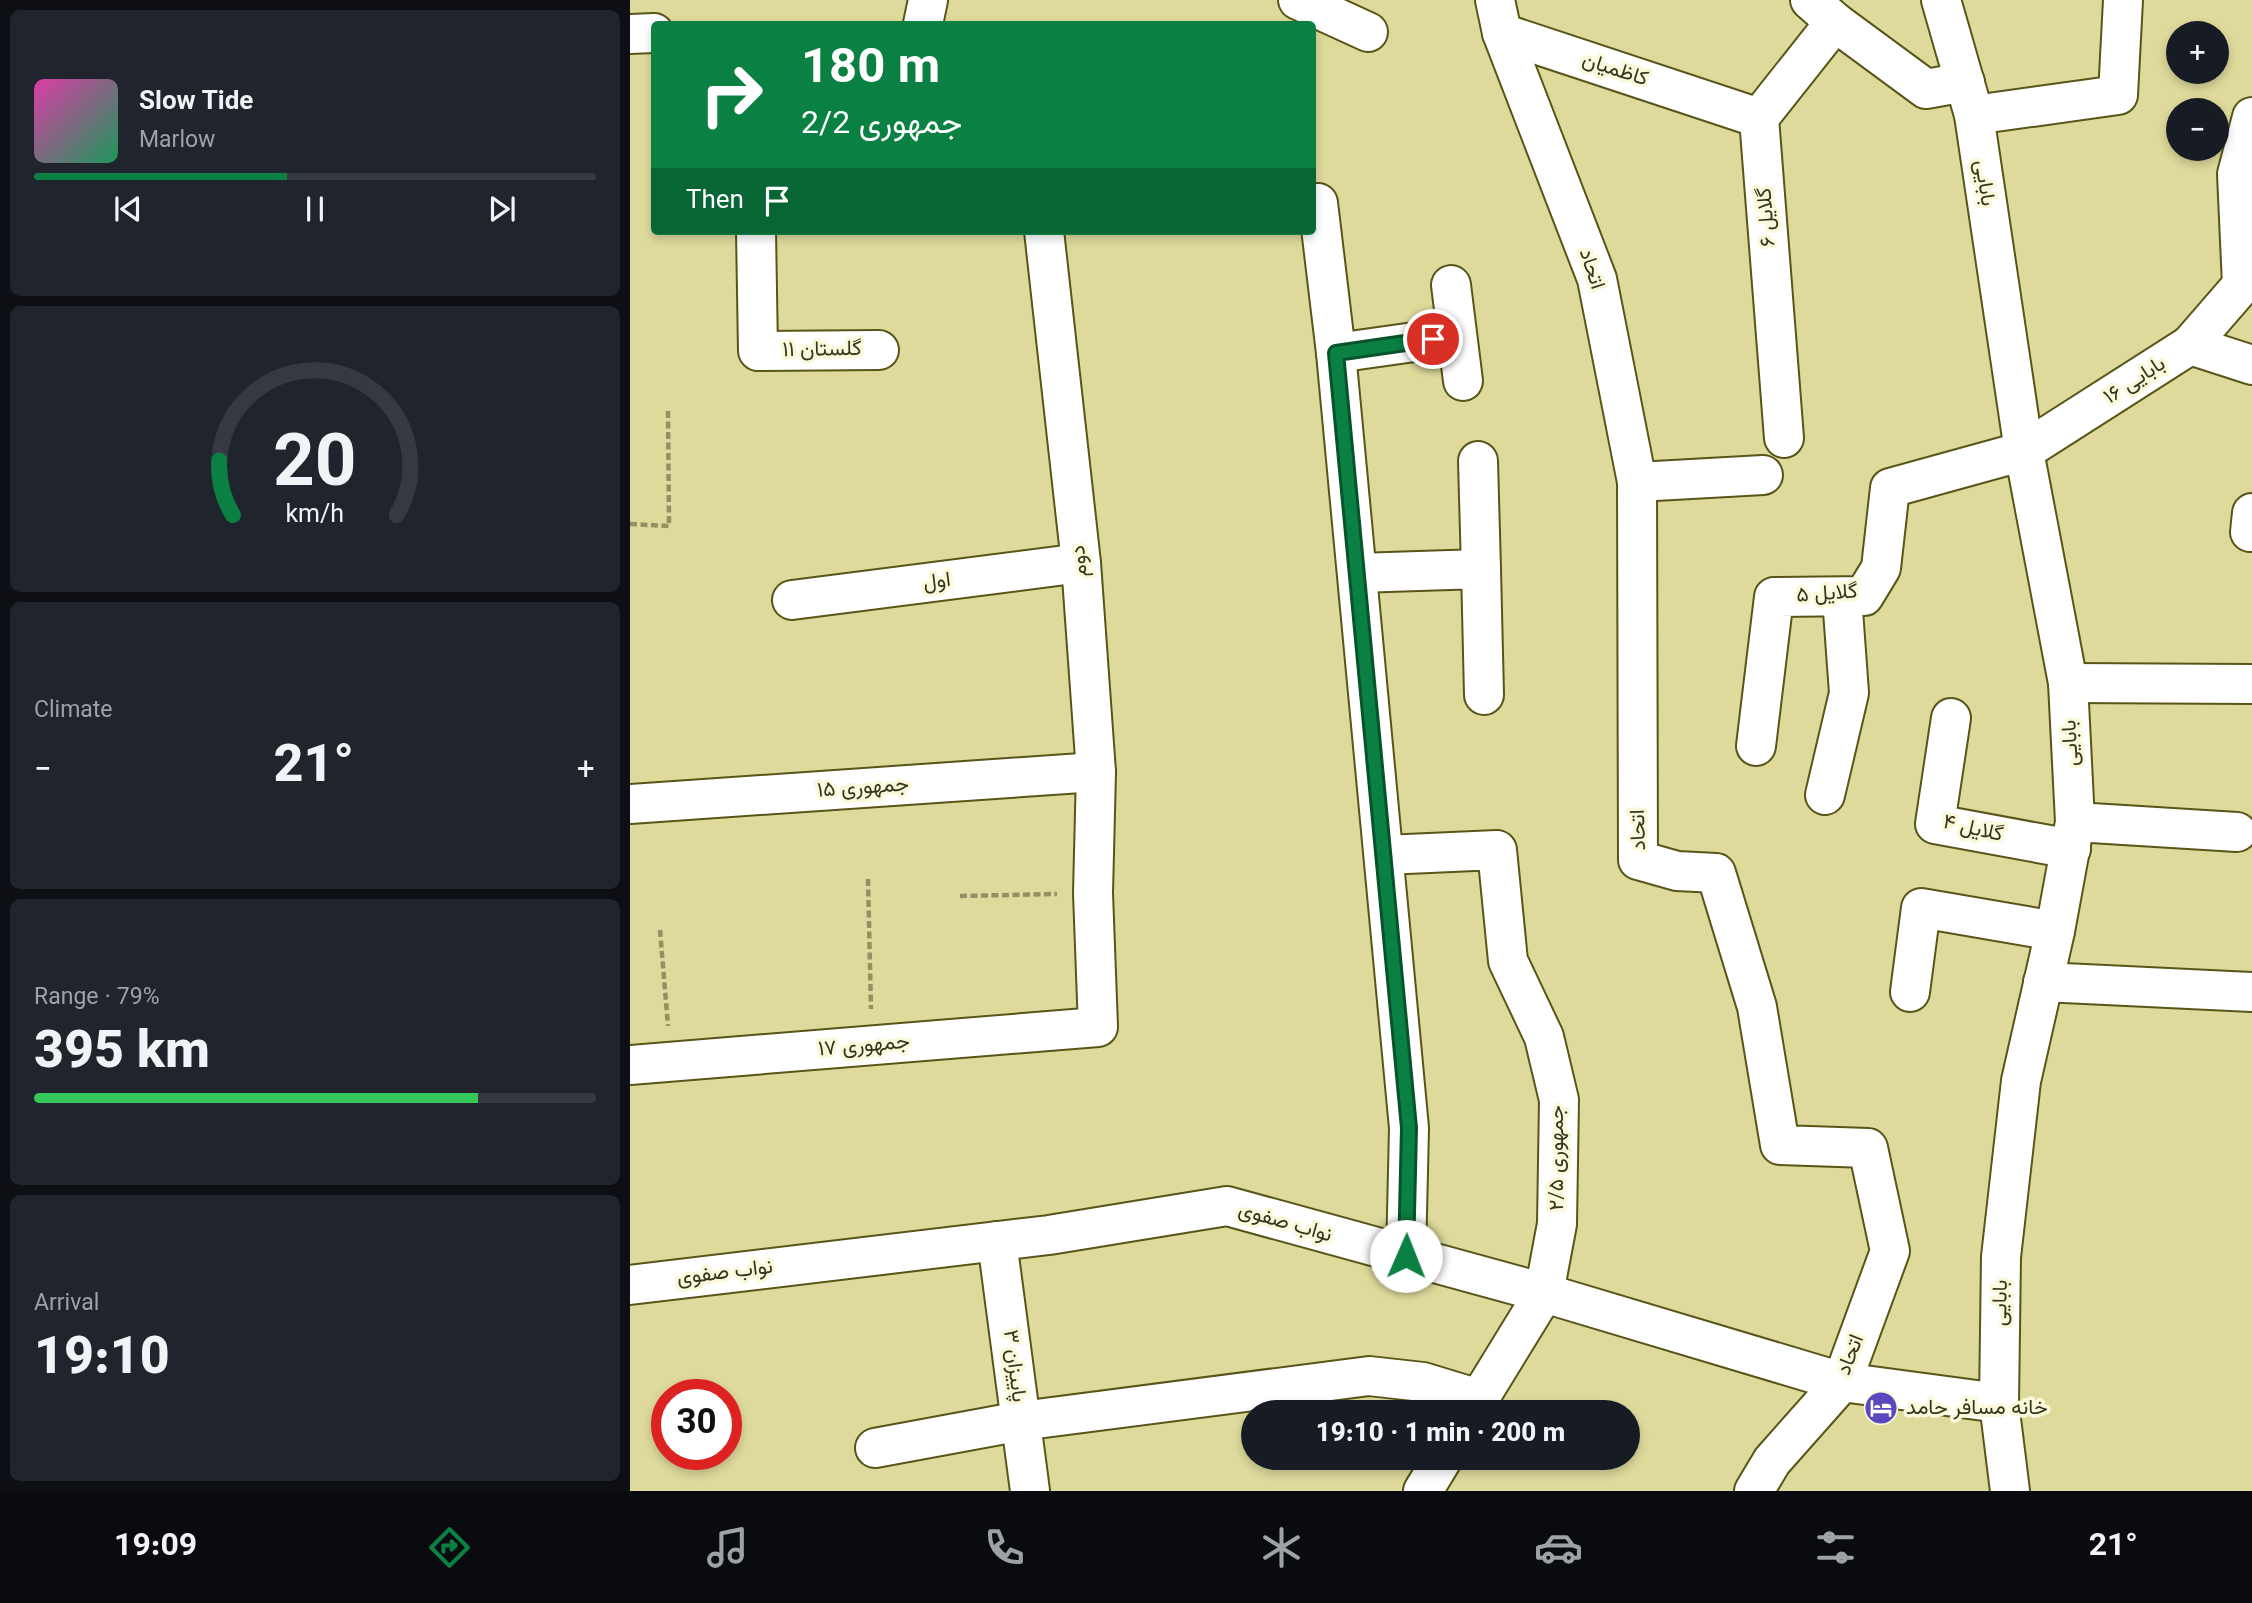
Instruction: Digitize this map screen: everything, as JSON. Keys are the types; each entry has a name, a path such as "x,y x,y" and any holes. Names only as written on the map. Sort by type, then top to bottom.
{"street":[{"path":"924,21 928,0"},
{"path":"1298,0 1368,32"},
{"name":"بابایی","path":"1941,0 1969,99 2024,451 2068,682 2073,835 2055,931 2021,1081 2001,1257 1999,1403 2010,1491"},
{"path":"1759,118 1822,11 1926,89 1969,99 2118,95 2123,0"},
{"name":"کاظمیان","path":"1499,16 1759,118"},
{"name":"اتحاد","path":"1499,16 1597,279 1637,482 1638,860 1677,871 1716,873 1757,1007 1780,1145 1868,1148 1890,1251 1842,1382 1772,1461 1755,1491"},
{"path":"630,34 651,33"},
{"name":"بابایی ۱۶","path":"2024,451 2190,345 2242,285 2237,174 2252,117"},
{"name":"گلایل ۶","path":"1759,118 1784,438"},
{"path":"1316,203 1336,353 1409,1128 1406,1256"},
{"name":"گلستان ۱۱","path":"756,235 758,351 879,350"},
{"name":"دوم","path":"1044,235 1081,563 1096,772 1093,893 1098,1027"},
{"path":"1451,285 1463,381"},
{"path":"1336,353 1457,336"},
{"path":"2190,345 2252,365"},
{"name":"گلایل ۵","path":"1756,746 1773,597 1864,596 1881,568 1890,488 2024,451"},
{"path":"1478,461 1484,695"},
{"path":"1637,482 1763,475"},
{"name":"اول","path":"792,600 1081,563"},
{"path":"1357,573 1481,569"},
{"path":"1825,795 1849,693 1842,597"},
{"path":"2068,682 2252,684"},
{"name":"گلایل ۴","path":"1951,718 1935,824 2073,835"},
{"name":"جمهوری ۱۵","path":"630,804 1096,772"},
{"path":"2073,835 2237,832"},
{"name":"جمهوری ۲/۵","path":"1384,855 1497,850 1508,961 1544,1037 1559,1100 1558,1224 1544,1293"},
{"path":"1910,992 1921,908 2055,931"},
{"path":"2043,982 2252,992"},
{"name":"جمهوری ۱۷","path":"630,1065 1098,1027"},
{"name":"نواب صفوی","path":"630,1285 997,1241 1227,1206 1544,1293 1842,1382 1999,1403"},
{"name":"پاییزان ۳","path":"997,1241 1030,1491"},
{"path":"1479,1400 1544,1293"},
{"path":"875,1448 1021,1421 1369,1376 1423,1382 1462,1400"},
{"path":"1423,1491 1436,1470"}],"path":[{"path":"630,524 670,526 668,411"},
{"path":"868,879 872,1045"},
{"path":"960,896 1093,893"},
{"path":"660,930 671,1062"}],"place":[{"name":"خانه مسافر حامد","path":"1881,1408"}],"route":[{"path":"1406,1256 1409,1128 1336,353 1433,339"}]}
